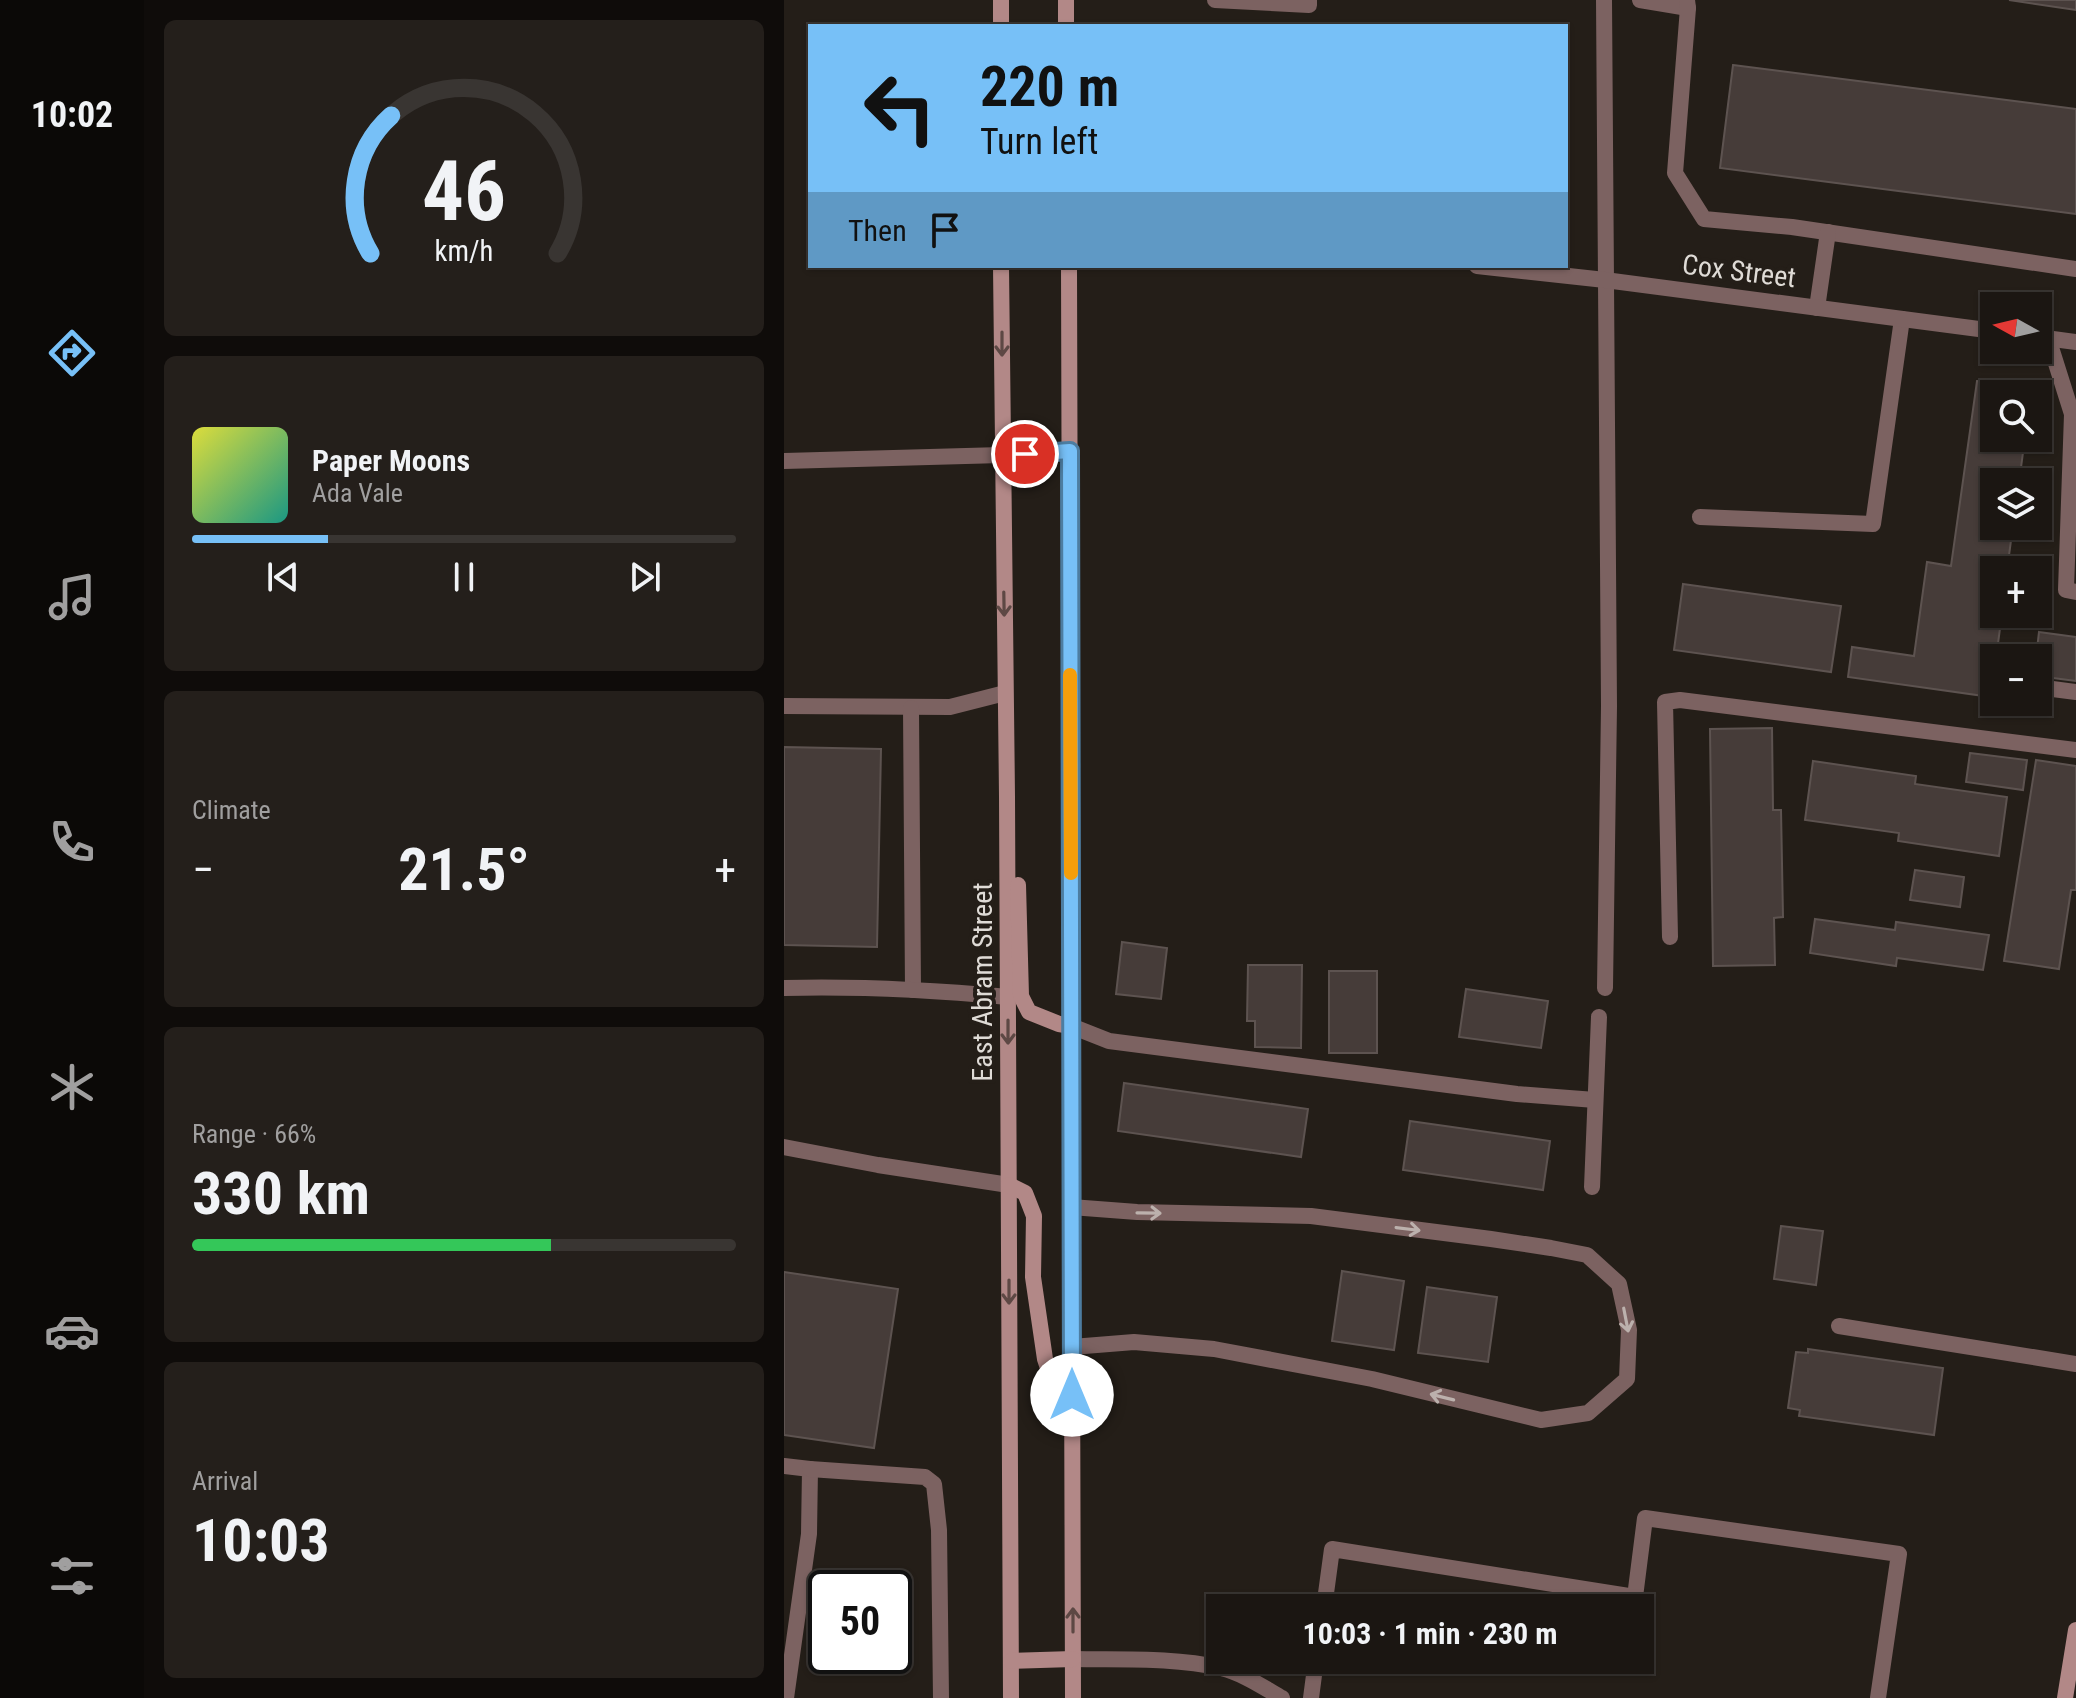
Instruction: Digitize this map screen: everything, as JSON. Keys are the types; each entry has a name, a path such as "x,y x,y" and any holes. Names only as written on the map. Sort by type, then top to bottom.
{"main road":[{"path":"1001,0 1001,24"},
{"path":"1066,0 1066,24"},
{"name":"East Abram Street","path":"1001,268 1011,1698"},
{"path":"1069,268 1073,1698"},
{"path":"1007,796 1017,865 1021,996 1029,1012 1071,1026"},
{"path":"1009,1185 1025,1193 1034,1216 1033,1277 1045,1359 1072,1443"},
{"path":"2065,1698 2076,1630"},
{"path":"1011,1661 1073,1659"}],"street":[{"path":"1215,0 1309,5 1309,0"},
{"path":"1604,0 1609,706 1605,988"},
{"path":"1640,0 1687,4 1675,173 1704,219 1792,227 2076,269"},
{"path":"1817,308 1828,232"},
{"name":"Cox Street","path":"1495,268 1980,329"},
{"path":"1700,517 1873,524 1902,319"},
{"path":"2052,339 2076,342"},
{"path":"2052,362 2072,414 2066,590 2076,592"},
{"path":"784,461 1070,451"},
{"path":"2052,689 2076,692"},
{"path":"784,706 950,707 1005,693"},
{"path":"1670,937 1665,702 1680,700 2076,750"},
{"path":"911,708 913,990"},
{"path":"784,988 913,990 1008,997"},
{"path":"1592,1187 1599,1017"},
{"path":"1071,1026 1109,1041 1517,1094 1595,1100"},
{"path":"784,1147 1009,1185"},
{"path":"1071,1207 1137,1212 1311,1216 1506,1241 1587,1255 1619,1284 1629,1330 1627,1379 1588,1413 1541,1420 1372,1379 1214,1349 1134,1342 1072,1347"},
{"path":"1839,1326 2076,1364"},
{"path":"784,1466 925,1477 934,1484 939,1530 941,1698"},
{"path":"786,1698 809,1534 810,1469"},
{"path":"1635,1594 1645,1518 1899,1554 1878,1698"},
{"path":"1326,1594 1332,1549 1616,1594"},
{"path":"1073,1659 1161,1660 1223,1668 1259,1691 1282,1698"},
{"path":"1311,1698 1314,1674"}],"building":[{"path":"2009,0 2076,0 2076,10"},
{"path":"1733,65 2076,109 2076,214 1720,168"},
{"path":"1977,381 1980,381 1980,452 2023,452 2021,468 1980,468 1980,540 2011,540 2009,556 1980,556 1980,628 2000,628 1998,644 1980,644 1980,695 1848,677 1852,647 1914,656 1927,562 1951,566"},
{"path":"1683,584 1841,606 1831,672 1674,650"},
{"path":"2039,632 2076,637 2076,681 2052,678 2052,644 2038,644"},
{"path":"1772,728 1773,810 1781,810 1783,917 1774,918 1775,965 1713,966 1710,729"},
{"path":"784,747 881,749 877,947 784,945"},
{"path":"1970,753 2027,760 2023,790 1966,782"},
{"path":"2036,760 2076,766 2076,890 2071,890 2059,969 2004,961"},
{"path":"1813,761 1916,776 1915,784 2007,797 1999,856 1898,841 1899,833 1805,820"},
{"path":"1915,870 1964,877 1960,907 1910,900"},
{"path":"1815,919 1895,930 1896,922 1989,935 1983,970 1897,958 1896,966 1810,953"},
{"path":"1122,942 1167,948 1161,999 1116,994"},
{"path":"1248,965 1302,965 1301,1048 1255,1047 1255,1021 1247,1021"},
{"path":"1329,971 1377,971 1377,1053 1329,1053"},
{"path":"1466,989 1548,1001 1541,1048 1459,1037"},
{"path":"1124,1083 1308,1109 1301,1157 1118,1131"},
{"path":"1410,1121 1550,1141 1543,1190 1403,1170"},
{"path":"1781,1226 1823,1231 1816,1285 1774,1279"},
{"path":"1342,1271 1404,1281 1394,1350 1332,1341"},
{"path":"784,1272 898,1289 874,1448 784,1435"},
{"path":"1427,1287 1497,1297 1488,1362 1418,1353"},
{"path":"1808,1349 1943,1368 1934,1435 1799,1416 1800,1410 1788,1408 1796,1352 1808,1353"}],"slow traffic":[{"path":"1070,675 1071,873"}],"route":[{"path":"1025,454 1070,451 1072,1395"}]}
